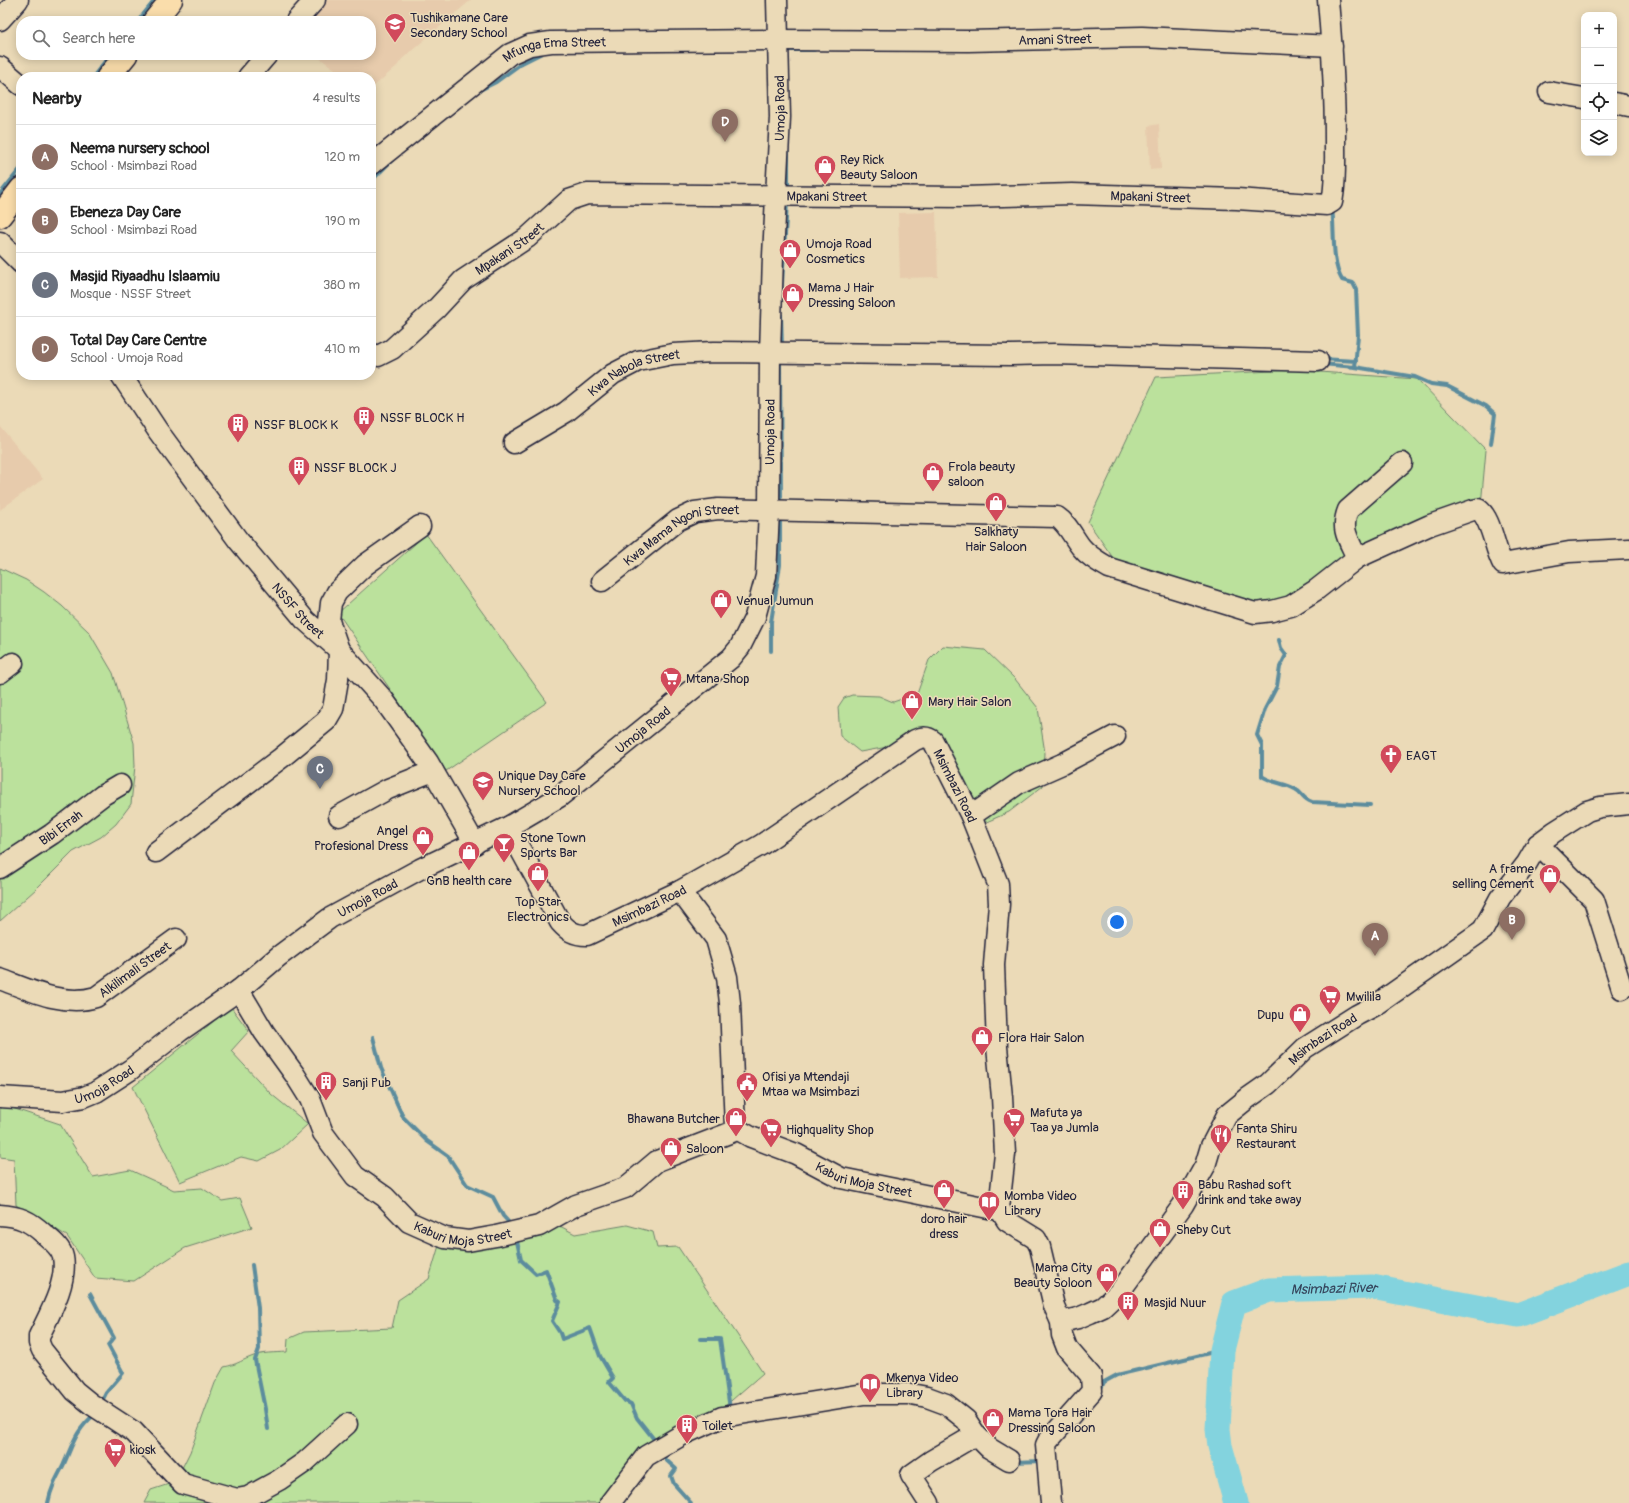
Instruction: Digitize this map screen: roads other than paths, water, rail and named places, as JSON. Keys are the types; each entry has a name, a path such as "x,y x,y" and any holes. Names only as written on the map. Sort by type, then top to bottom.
{"main road":[{"path":"158,16 171,0"},
{"path":"112,72 122,60"},
{"path":"0,216 16,196"}],"street":[{"path":"0,20 18,0"},
{"path":"301,16 315,0"},
{"name":"Umoja Road","path":"0,1097 42,1101 63,1101 84,1097 130,1070 180,1031 239,990 279,956 330,918 420,869 508,827 559,797 731,658 740,648 755,617 766,576 769,510 770,353 780,117 777,0"},
{"path":"1328,0 1332,46"},
{"name":"Amani Street","path":"777,40 968,41 1142,37 1332,46"},
{"name":"Mfunga Ema Street","path":"376,161 510,54 530,45 551,42 777,40"},
{"name":"Mpakani Street","path":"376,354 392,349 437,308 463,280 527,238 564,204 575,196 610,194 965,198 1072,194 1237,199 1327,205 1332,202 1334,194 1335,101 1332,46"},
{"path":"252,72 263,60"},
{"path":"0,67 16,81"},
{"path":"1549,92 1581,97"},
{"path":"1617,104 1629,106"},
{"path":"0,242 16,258"},
{"name":"Kwa Nabola Street","path":"514,443 566,412 613,374 638,361 673,354 714,352 1054,354 1318,361"},
{"name":"NSSF Street","path":"124,380 158,432 238,540 305,620 339,650 383,699 433,771 475,844"},
{"path":"1357,558 1345,531 1344,521 1348,510 1402,463"},
{"name":"Kwa Mama Ngoni Street","path":"602,581 678,520 694,512 718,509 1057,517 1062,520 1082,548 1094,559 1109,568 1255,613 1272,611 1291,606 1316,590 1357,558 1430,525 1478,509 1487,520 1499,557 1503,564 1510,564 1569,552 1629,549"},
{"path":"156,852 281,758 326,721 333,709 337,687 339,650 329,621 329,610 336,592 365,565 420,526"},
{"path":"971,816 1020,783 1114,736"},
{"name":"Msimbazi Road","path":"508,827 560,922 568,931 577,935 587,935 680,891 761,845 915,740 923,737 930,738 933,741 971,816 998,884 1000,904 994,965 997,1047 1002,1097 1005,1154 999,1208"},
{"path":"339,816 388,789 433,771"},
{"name":"Bibi Errah","path":"0,868 52,834 103,795 120,786"},
{"name":"Msimbazi Road","path":"1061,1322 1078,1318 1103,1307 1121,1290 1182,1205 1205,1166 1211,1146 1227,1115 1243,1101 1268,1084 1305,1048 1357,1014 1376,1005 1483,930 1500,898 1527,863 1538,844 1587,811 1600,807 1629,804"},
{"path":"1538,844 1594,900 1622,989"},
{"path":"680,891 716,939 727,978 730,1003 735,1128"},
{"name":"Alkilimali Street","path":"0,979 37,993 66,1000 82,1001 96,997 176,939"},
{"name":"Kaburi Moja Street","path":"239,990 264,1032 295,1075 310,1099 323,1133 355,1176 385,1198 409,1222 445,1238 468,1241 539,1226 576,1205 625,1188 657,1161 689,1150 732,1132 735,1128 751,1137 796,1154 841,1178 956,1202 993,1209 999,1208"},
{"path":"999,1208 1007,1221 1036,1239 1040,1247 1054,1306 1061,1322 1062,1335 1066,1348 1087,1369 1091,1376 1092,1391 1046,1445 1051,1503"},
{"path":"0,1215 23,1218 33,1224 56,1245 63,1256 64,1270 56,1300 39,1336 39,1343 42,1350 75,1391 98,1409 134,1432 156,1454 176,1478 237,1501 248,1497 279,1480 305,1462 347,1424"},
{"path":"610,1503 646,1456 682,1435 722,1417 864,1394 911,1394 927,1396 946,1404 966,1420 976,1435 989,1448 1009,1460"},
{"path":"929,1503 911,1475 931,1461 972,1437"}],"waterway":[{"path":"142,16 155,0"},
{"path":"787,55 787,50 814,50"},
{"path":"478,91 496,82 522,63 542,53"},
{"path":"97,72 106,60"},
{"path":"788,153 788,189"},
{"path":"376,176 392,160"},
{"path":"0,194 16,174"},
{"path":"781,300 787,202"},
{"path":"1332,208 1336,264 1342,280 1353,283 1356,289 1358,335 1355,367"},
{"path":"781,315 782,346"},
{"path":"1322,359 1356,361"},
{"path":"1322,364 1355,367 1415,377 1431,384 1447,386 1486,406 1495,414 1491,444"},
{"path":"780,365 781,497"},
{"path":"771,651 771,622 780,565 780,520"},
{"path":"1279,640 1281,648 1286,655 1280,667 1277,686 1265,709 1257,735 1262,745 1262,776 1295,789 1306,799 1312,802 1370,805"},
{"path":"373,1037 381,1068 403,1117 427,1141 448,1156 467,1185 493,1197 503,1216 512,1226"},
{"path":"516,1237 521,1260 536,1274 546,1270 557,1300 560,1302 552,1321 562,1339 590,1328 600,1356 613,1378 609,1382 625,1401 631,1404 637,1418 657,1443"},
{"path":"252,1265 258,1308 259,1349 255,1360 268,1429"},
{"name":"Msimbazi River","path":"1236,1503 1220,1446 1218,1429 1222,1350 1234,1303 1269,1290 1372,1287 1518,1315 1629,1273"},
{"path":"90,1294 114,1338 108,1345 123,1373 106,1393 101,1403"},
{"path":"700,1339 720,1339 730,1409"},
{"path":"1100,1390 1104,1382 1117,1375 1222,1350"},
{"path":"48,1503 54,1484 75,1438 83,1426 95,1414"},
{"path":"662,1453 666,1460 676,1469 671,1476 674,1484 691,1503"},
{"path":"1014,1462 1042,1461"}],"place":[{"name":"Tushikamane Care Secondary School","path":"395,44"},
{"name":"Total Day Care Centre","path":"725,142"},
{"name":"Rey Rick Beauty Saloon","path":"825,186"},
{"name":"Umoja Road Cosmetics","path":"790,270"},
{"name":"Mama J Hair Dressing Saloon","path":"793,314"},
{"name":"NSSF BLOCK H","path":"364,436"},
{"name":"NSSF BLOCK K","path":"238,444"},
{"name":"NSSF BLOCK J","path":"299,486"},
{"name":"Frola beauty saloon","path":"933,492"},
{"name":"Salkhaty Hair Saloon","path":"996,522"},
{"name":"Venual Jumun","path":"721,620"},
{"name":"Mtana Shop","path":"671,698"},
{"name":"Mary Hair Salon","path":"912,720"},
{"name":"EAGT","path":"1391,774"},
{"name":"Masjid Riyaadhu Islaamiu","path":"320,789"},
{"name":"Unique Day Care Nursery School","path":"483,802"},
{"name":"Angel Profesional Dress","path":"423,856"},
{"name":"Stone Town Sports Bar","path":"504,864"},
{"name":"GnB health care","path":"469,872"},
{"name":"Top Star Electronics","path":"538,892"},
{"name":"A frame selling Cement","path":"1550,894"},
{"name":"Ebeneza Day Care","path":"1512,940"},
{"name":"Neema nursery school","path":"1375,956"},
{"name":"Mwilila","path":"1330,1016"},
{"name":"Dupu","path":"1300,1034"},
{"name":"Flora Hair Salon","path":"982,1056"},
{"name":"Sanji Pub","path":"326,1102"},
{"name":"Ofisi ya Mtendaji Mtaa wa Msimbazi","path":"747,1102"},
{"name":"Bhawana Butcher","path":"736,1138"},
{"name":"Mafuta ya Taa ya Jumla","path":"1014,1138"},
{"name":"Highquality Shop","path":"771,1148"},
{"name":"Fanta Shiru Restaurant","path":"1221,1154"},
{"name":"Saloon","path":"671,1168"},
{"name":"doro hair dress","path":"944,1210"},
{"name":"Babu Rashad soft drink and take away","path":"1183,1210"},
{"name":"Momba Video Library","path":"989,1222"},
{"name":"Sheby Cut","path":"1160,1248"},
{"name":"Mama City Beauty Soloon","path":"1107,1294"},
{"name":"Masjid Nuur","path":"1128,1322"},
{"name":"Mkenya Video Library","path":"870,1404"},
{"name":"Mama Tora Hair Dressing Saloon","path":"993,1438"},
{"name":"Toilet","path":"687,1444"},
{"name":"kiosk","path":"115,1468"}]}
